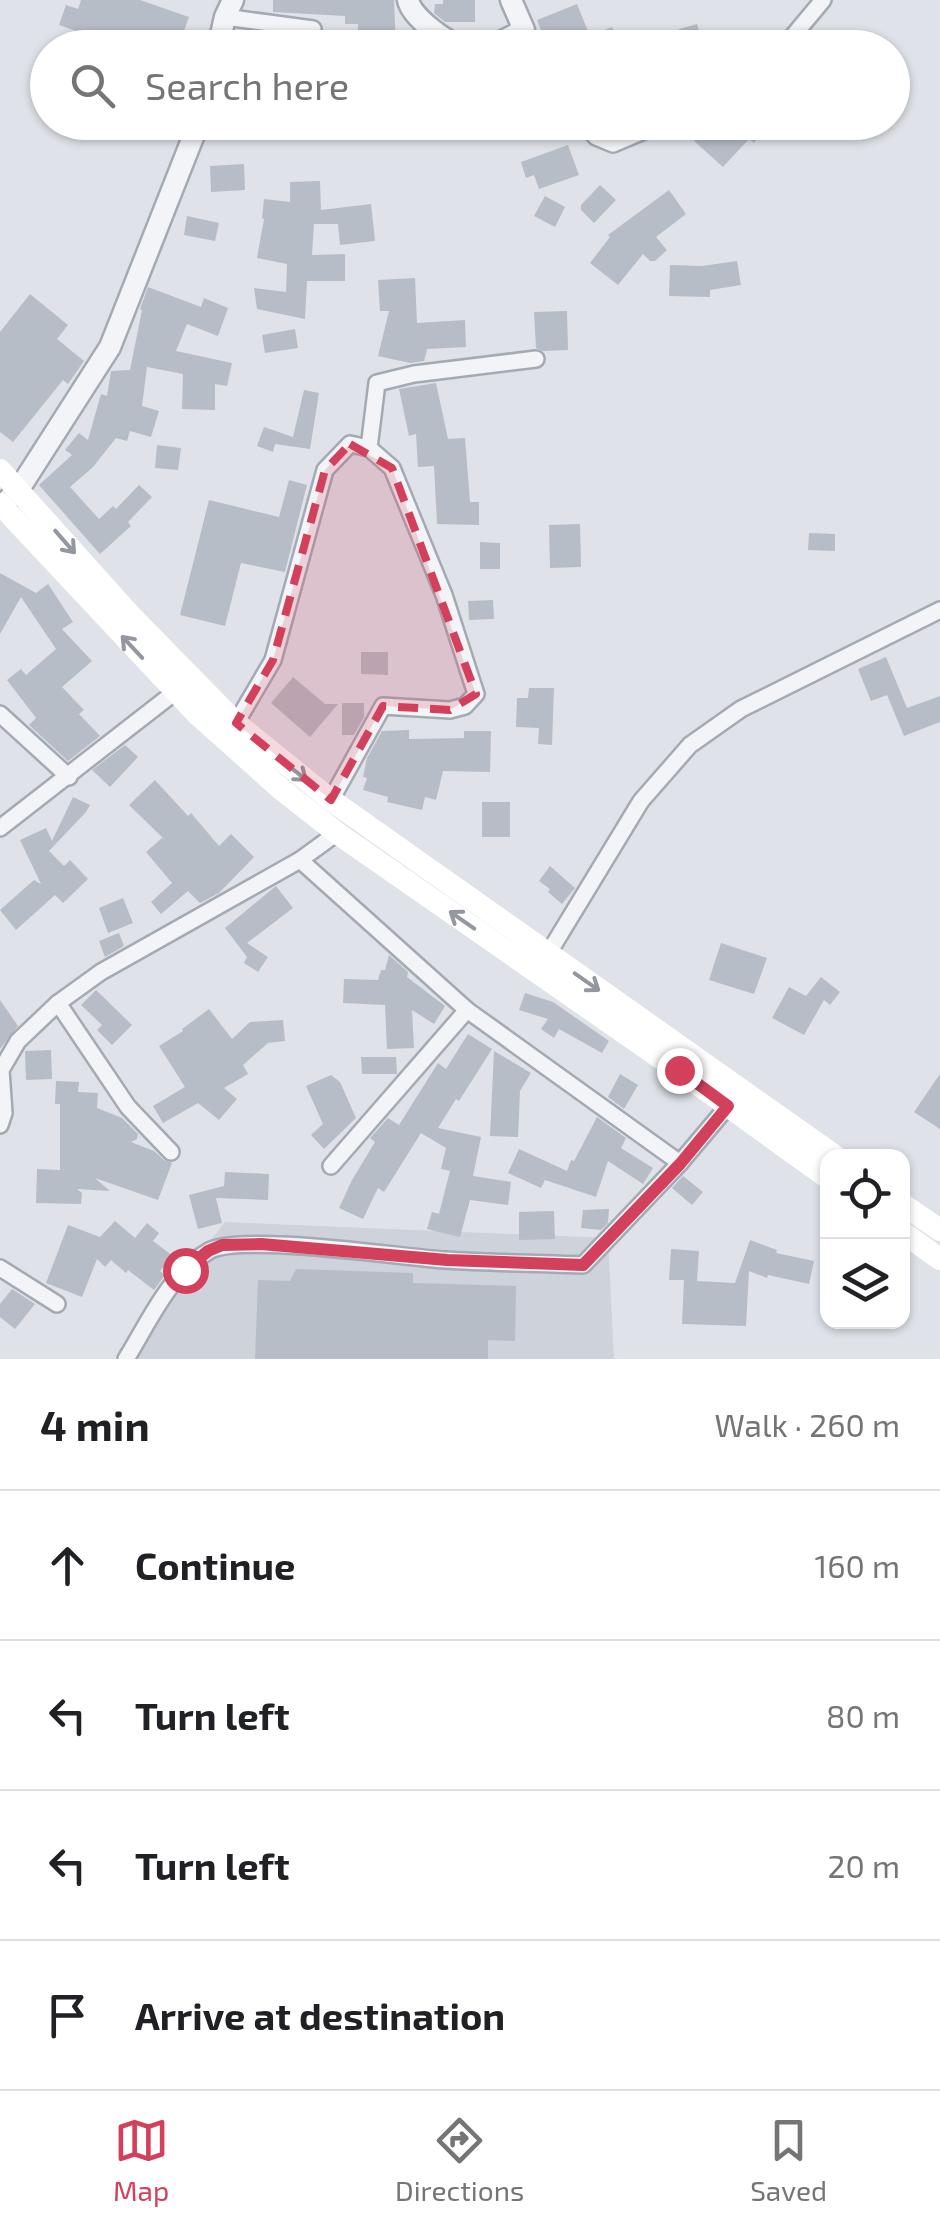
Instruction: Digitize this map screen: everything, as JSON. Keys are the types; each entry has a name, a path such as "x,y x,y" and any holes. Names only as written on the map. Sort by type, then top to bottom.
{"main road":[{"path":"0,470 236,724 331,800 395,860 686,1063 823,1149"},
{"path":"1,505 174,692 242,756 337,833 395,860 548,954 686,1063 728,1106 820,1172"},
{"path":"921,1231 940,1259"}],"street":[{"path":"408,0 410,11 435,30"},
{"path":"512,0 525,30"},
{"path":"798,30 823,0"},
{"path":"229,9 313,28"},
{"path":"1,505 19,489 110,347 192,140"},
{"path":"370,448 377,383 414,374 536,359"},
{"path":"236,724 274,660 325,470 350,444 370,448 392,468 444,595 476,694 466,706 450,710 383,706 331,800"},
{"path":"548,954 641,801 690,745 741,709 940,610"},
{"path":"0,828 174,692"},
{"path":"0,714 69,777"},
{"path":"0,1125 4,1113 1,1070 18,1041 58,1004 101,972 300,860 337,833"},
{"path":"300,860 467,1010 680,1164"},
{"path":"58,1004 128,1107 172,1152"},
{"path":"331,1166 467,1010"},
{"path":"126,1359 168,1290 185,1270 222,1245 261,1244 447,1260 583,1265 680,1164 728,1106"},
{"path":"0,1268 57,1304"}],"highlighted area":[{"path":"350,444 392,468 476,694 450,710 383,706 331,800 236,723 273,660 325,470"}],"shaded area":[{"path":"225,1222 608,1238 614,1359 119,1359"}],"building":[{"path":"81,0 140,0 189,17 184,30 73,30 59,25 66,5 78,9"},
{"path":"273,0 394,0 395,30 358,30 358,24 345,24 345,16 273,12"},
{"path":"443,0 475,0 475,22 445,22 434,13 435,4 443,4"},
{"path":"577,4 588,30 541,30 537,20"},
{"path":"697,24 699,30 679,30"},
{"path":"695,140 748,140 723,167"},
{"path":"568,145 579,175 539,189 534,175 526,178 521,162"},
{"path":"244,164 245,190 211,192 210,166"},
{"path":"320,181 321,210 371,204 375,241 340,245 338,224 314,224 312,255 345,254 345,281 307,281 305,319 257,309 254,288 286,292 287,264 257,258 264,199 290,202 290,182"},
{"path":"600,185 616,200 594,223 581,205"},
{"path":"669,190 686,214 656,237 667,250 655,261 643,254 618,285 590,263 608,235"},
{"path":"545,196 565,207 555,227 534,216"},
{"path":"187,216 219,223 215,241 184,235"},
{"path":"737,261 741,285 710,290 710,297 669,296 670,265"},
{"path":"415,278 417,323 465,320 466,347 427,349 424,361 410,363 378,356 389,311 380,311 378,280"},
{"path":"148,287 201,307 204,298 228,308 218,336 187,324 176,351 232,363 227,386 215,384 215,410 182,409 183,374 147,367 142,406 159,411 151,437 130,431 127,441 116,438 93,467 70,487 99,519 113,506 116,509 139,485 152,497 128,522 131,526 100,554 39,485 72,455 65,450 79,433 88,440 101,394 107,396 111,371 130,370 140,309"},
{"path":"30,294 68,325 57,339 84,361 68,384 63,380 13,442 0,432 0,332"},
{"path":"567,311 568,350 536,348 534,312"},
{"path":"295,329 298,348 265,353 262,335"},
{"path":"436,383 448,439 465,438 470,502 479,502 479,525 437,524 434,466 418,467 416,434 409,436 399,389"},
{"path":"304,390 319,393 310,449 275,444 273,452 257,446 264,427 293,437"},
{"path":"157,445 181,448 178,470 155,468"},
{"path":"289,480 307,485 285,572 241,563 225,626 180,615 209,500 279,517"},
{"path":"580,524 581,567 550,568 549,525"},
{"path":"809,533 835,534 835,551 808,550"},
{"path":"480,542 500,543 500,569 480,569"},
{"path":"0,573 36,593 48,584 73,622 62,629 92,661 62,687 84,710 79,714 100,736 68,761 29,725 36,718 7,680 21,669 26,675 56,649 21,597 0,634"},
{"path":"493,600 494,619 469,620 468,601"},
{"path":"361,652 388,652 388,675 361,674"},
{"path":"886,657 907,708 940,696 940,722 904,736 887,695 871,701 858,669"},
{"path":"293,677 325,704 338,704 310,737 271,703"},
{"path":"529,688 554,688 552,745 538,744 539,728 516,727 517,698 528,698"},
{"path":"342,703 364,703 364,717 354,735 342,735"},
{"path":"409,730 409,739 464,738 464,731 491,731 490,772 443,771 436,800 425,797 422,810 387,802 388,797 363,790 367,758 382,731"},
{"path":"125,745 138,757 110,787 92,770"},
{"path":"155,780 219,846 231,834 254,857 219,893 200,903 188,891 161,914 151,902 172,883 146,852 162,838 165,840 129,805"},
{"path":"73,797 90,805 49,851 64,866 70,860 88,879 63,903 55,895 16,930 0,910 34,880 41,884 20,840 46,828 52,841"},
{"path":"482,802 510,802 510,837 482,837"},
{"path":"550,866 575,888 562,904 539,881"},
{"path":"276,886 293,908 247,943 268,957 258,972 244,963 247,957 225,928"},
{"path":"123,898 133,923 108,933 99,908"},
{"path":"119,933 124,946 105,957 99,941"},
{"path":"721,943 767,958 754,994 709,980"},
{"path":"389,955 408,972 407,977 445,1006 434,1024 412,1010 414,1048 387,1049 385,1005 343,1003 344,979 378,980"},
{"path":"821,977 840,992 830,1005 824,1000 804,1035 772,1018 789,987 806,996"},
{"path":"96,990 132,1025 112,1045 97,1030 102,1025 81,1005"},
{"path":"525,993 553,1002 609,1041 602,1053 559,1029 554,1038 541,1029 548,1019 519,1010"},
{"path":"0,1000 18,1026 0,1049"},
{"path":"209,1009 232,1039 250,1022 283,1020 285,1041 268,1043 243,1065 248,1074 224,1088 237,1099 219,1120 198,1103 163,1123 153,1106 185,1087 159,1046"},
{"path":"468,1034 492,1049 438,1128 481,1137 473,1176 511,1182 508,1205 470,1200 460,1237 427,1229 432,1212 439,1214 450,1171 441,1169 446,1148 421,1133 384,1192 378,1188 363,1219 339,1208 375,1142 370,1138 388,1118 399,1125 438,1063 446,1069"},
{"path":"51,1050 52,1079 26,1080 25,1051"},
{"path":"494,1051 531,1073 520,1091 518,1137 490,1136"},
{"path":"361,1057 396,1057 397,1074 362,1074"},
{"path":"620,1074 638,1085 624,1109 608,1097"},
{"path":"940,1074 940,1129 914,1112"},
{"path":"331,1075 340,1082 356,1118 324,1149 311,1135 323,1124 306,1086"},
{"path":"56,1081 79,1082 78,1092 98,1093 97,1108 122,1118 138,1134 131,1142 172,1163 158,1200 95,1178 110,1191 77,1189 82,1193 81,1204 36,1203 37,1169 60,1170"},
{"path":"597,1117 626,1138 621,1148 653,1168 643,1184 608,1161 596,1197 545,1180 541,1188 508,1173 519,1149 567,1171"},
{"path":"225,1172 269,1174 268,1200 216,1198 222,1223 198,1229 189,1195 224,1186"},
{"path":"683,1176 703,1192 692,1205 672,1188"},
{"path":"609,1209 608,1223 601,1230 581,1228 583,1210"},
{"path":"554,1211 555,1239 519,1240 519,1212"},
{"path":"115,1221 135,1238 147,1223 159,1233 153,1241 173,1256 160,1271 165,1275 154,1290 111,1260 105,1267 97,1259 82,1297 46,1283 68,1225 100,1237"},
{"path":"750,1240 777,1250 776,1253 814,1261 809,1284 768,1275 767,1278 749,1271 746,1326 682,1324 684,1280 669,1280 671,1249 699,1251 697,1281 735,1283"},
{"path":"296,1269 413,1273 413,1283 516,1286 515,1341 488,1340 488,1359 255,1359 258,1280 290,1281"},
{"path":"12,1289 35,1304 15,1329 0,1317 0,1304"}],"route":[{"path":"185,1270 222,1245 261,1244 447,1260 583,1265 680,1164 728,1106 679,1070"}]}
